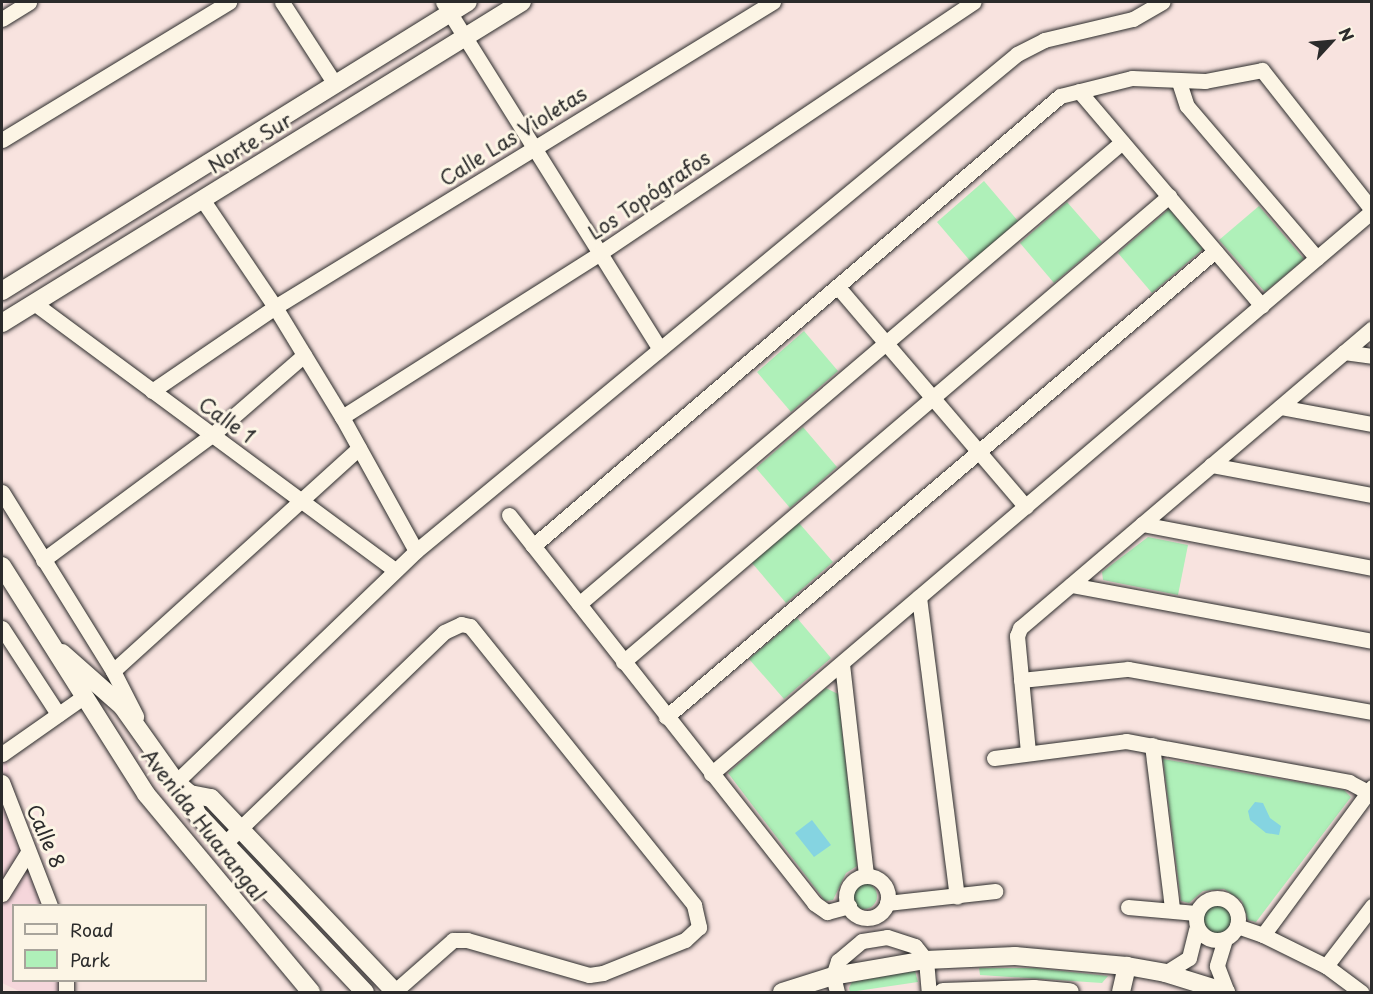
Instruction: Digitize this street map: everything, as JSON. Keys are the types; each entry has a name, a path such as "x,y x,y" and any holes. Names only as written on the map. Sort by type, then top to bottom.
{"street":[{"path":"2,19 29,2"},
{"path":"2,140 229,2"},
{"path":"282,2 335,84"},
{"name":"Norte Sur","path":"2,291 335,84 447,7 468,2"},
{"name":"Norte Sur","path":"2,323 522,2"},
{"name":"Calle Las Violetas","path":"152,391 275,307 773,2"},
{"name":"Los Topógrafos","path":"342,417 600,253 974,2"},
{"path":"176,782 416,551 1024,49 1044,40 1133,19 1163,2"},
{"path":"447,7 660,349"},
{"path":"533,546 1060,96 1142,77 1179,82 1205,81 1262,70 1371,210 1262,306 711,774"},
{"path":"1179,82 1187,106 1317,258"},
{"path":"1079,91 1262,306"},
{"path":"579,604 888,345 1122,142"},
{"path":"623,662 1169,196"},
{"path":"202,199 275,307 342,417 416,551"},
{"path":"666,717 1215,251"},
{"path":"838,287 1026,507"},
{"name":"Calle 1","path":"34,303 395,570"},
{"path":"1028,752 1017,636 1020,628 1371,328"},
{"path":"1344,352 1371,356"},
{"path":"43,560 212,435 304,355"},
{"path":"1280,407 1371,424"},
{"path":"113,671 359,448"},
{"path":"1211,465 1371,495"},
{"path":"2,492 113,671 147,737"},
{"path":"509,514 814,903 827,912 853,910 869,917 884,908 995,891"},
{"path":"1142,524 1371,568"},
{"name":"Avenida Huarangal","path":"2,566 53,646 82,697 146,794 311,993"},
{"path":"1071,585 1371,641"},
{"path":"919,597 957,897"},
{"path":"225,843 444,632 461,624 478,633 694,905 699,917 699,927 685,940 589,975 467,940 453,940 395,992"},
{"path":"2,628 58,714"},
{"name":"Avenida Huarangal","path":"53,646 105,688 147,737 176,782 190,794 211,798 395,992"},
{"path":"842,663 866,876"},
{"path":"1021,680 1128,669 1371,712"},
{"path":"2,754 82,697"},
{"path":"994,758 1126,741 1349,782 1370,790 1263,935"},
{"path":"1152,745 1172,909"},
{"name":"Calle 8","path":"2,782 49,904"},
{"name":"Avenida Huarangal","path":"190,794 197,814 365,993"},
{"path":"2,894 28,852"},
{"path":"866,876 884,884 887,937"},
{"path":"862,942 849,886 866,876"},
{"path":"1165,973 1189,958 1196,930 1196,913 1209,898 1223,898 1234,906 1237,926"},
{"path":"1326,966 1371,906"},
{"path":"1128,907 1172,909 1196,913"},
{"path":"1237,926 1263,935 1326,966 1361,993"},
{"path":"1226,993 1217,966 1225,939 1237,926"},
{"path":"1196,930 1209,939 1225,939"},
{"path":"835,984 838,961 862,942 887,937 915,946 926,960 929,993"},
{"path":"782,993 835,984 926,960 1015,956 1127,966 1165,973 1226,993"},
{"path":"1122,993 1127,966"},
{"path":"943,993 992,989 1070,993"}],"shaded area":[{"path":"2,746 47,904 12,904 12,982 68,982 72,992 21,992 2,983"}],"green space":[{"path":"984,181 1018,221 971,262 937,222"},
{"path":"1067,202 1102,242 1054,283 1020,243"},
{"path":"1259,206 1304,259 1265,292 1219,240"},
{"path":"1169,209 1203,249 1152,293 1118,253"},
{"path":"804,331 838,371 791,412 757,372"},
{"path":"803,427 837,467 790,508 756,468"},
{"path":"799,523 833,562 786,603 752,563"},
{"path":"1148,537 1188,545 1178,595 1103,580 1102,572"},
{"path":"797,618 831,658 784,699 749,659"},
{"path":"826,688 838,694 857,866 846,873 833,900 825,901 728,773"},
{"path":"1163,759 1344,790 1351,797 1256,922 1248,920 1242,901 1224,889 1203,891 1189,903 1181,901"},
{"path":"864,883 873,887 877,896 873,905 864,909 855,905 851,896 855,887"},
{"path":"1216,904 1227,908 1231,919 1227,930 1216,934 1205,930 1201,919 1205,908"},
{"path":"979,968 1035,968 1108,976 1102,983 980,975"},
{"path":"915,971 918,982 850,992 852,982"}],"water":[{"path":"1255,802 1263,803 1270,818 1281,826 1279,835 1266,833 1250,820 1248,811"},
{"path":"812,820 831,845 814,857 795,833"}]}
